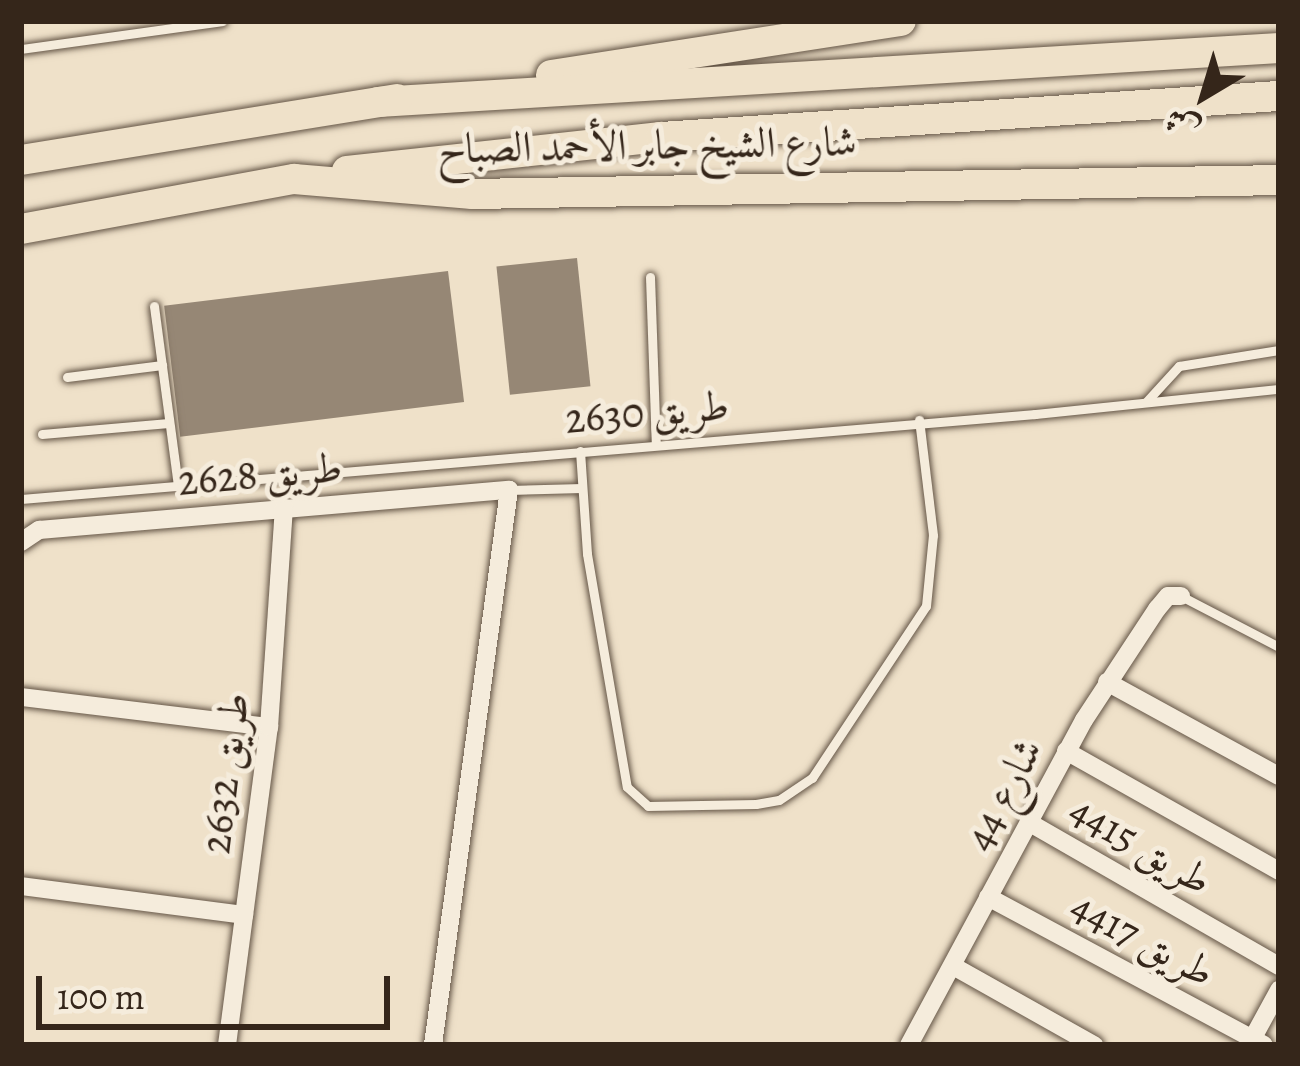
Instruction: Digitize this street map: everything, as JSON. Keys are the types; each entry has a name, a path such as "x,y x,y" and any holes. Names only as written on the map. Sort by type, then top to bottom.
{"main road":[{"name":"شارع الشيخ جابر الأحمد الصباح","path":"21,160 901,21"},
{"path":"378,102 1279,48"},
{"path":"294,179 661,137 1279,96"},
{"name":"شارع الشيخ جابر الأحمد الصباح","path":"21,229 294,179 472,194 1279,180"}],"street":[{"name":"طريق 2628","path":"21,542 40,530 509,490"},
{"path":"433,1045 509,490"},
{"name":"طريق 2632","path":"227,1045 269,727 284,508"},
{"name":"شارع 44","path":"916,1043 1066,751 1157,609 1168,596 1180,596"},
{"path":"1107,682 1279,776"},
{"path":"21,697 269,727"},
{"path":"1066,751 1279,871"},
{"name":"طريق 4415","path":"1030,823 1279,966"},
{"path":"21,886 244,915"},
{"name":"طريق 4417","path":"988,897 1255,1043"},
{"path":"953,966 1094,1045"},
{"path":"1255,1043 1279,990"}],"lane":[{"path":"21,49 221,21"},
{"path":"650,277 656,445"},
{"path":"154,306 178,485"},
{"path":"1145,402 1179,365 1279,350"},
{"path":"67,377 162,365"},
{"name":"طريق 2630","path":"21,499 1279,388"},
{"path":"580,451 586,554 627,787 648,806 779,800 799,790 820,767 926,606 933,535 919,420"},
{"path":"42,434 170,423"},
{"path":"509,490 582,488"},
{"path":"1180,596 1279,647"}],"building":[{"path":"577,258 590,386 510,395 496,266"},
{"path":"448,271 464,402 180,437 164,306"}]}
